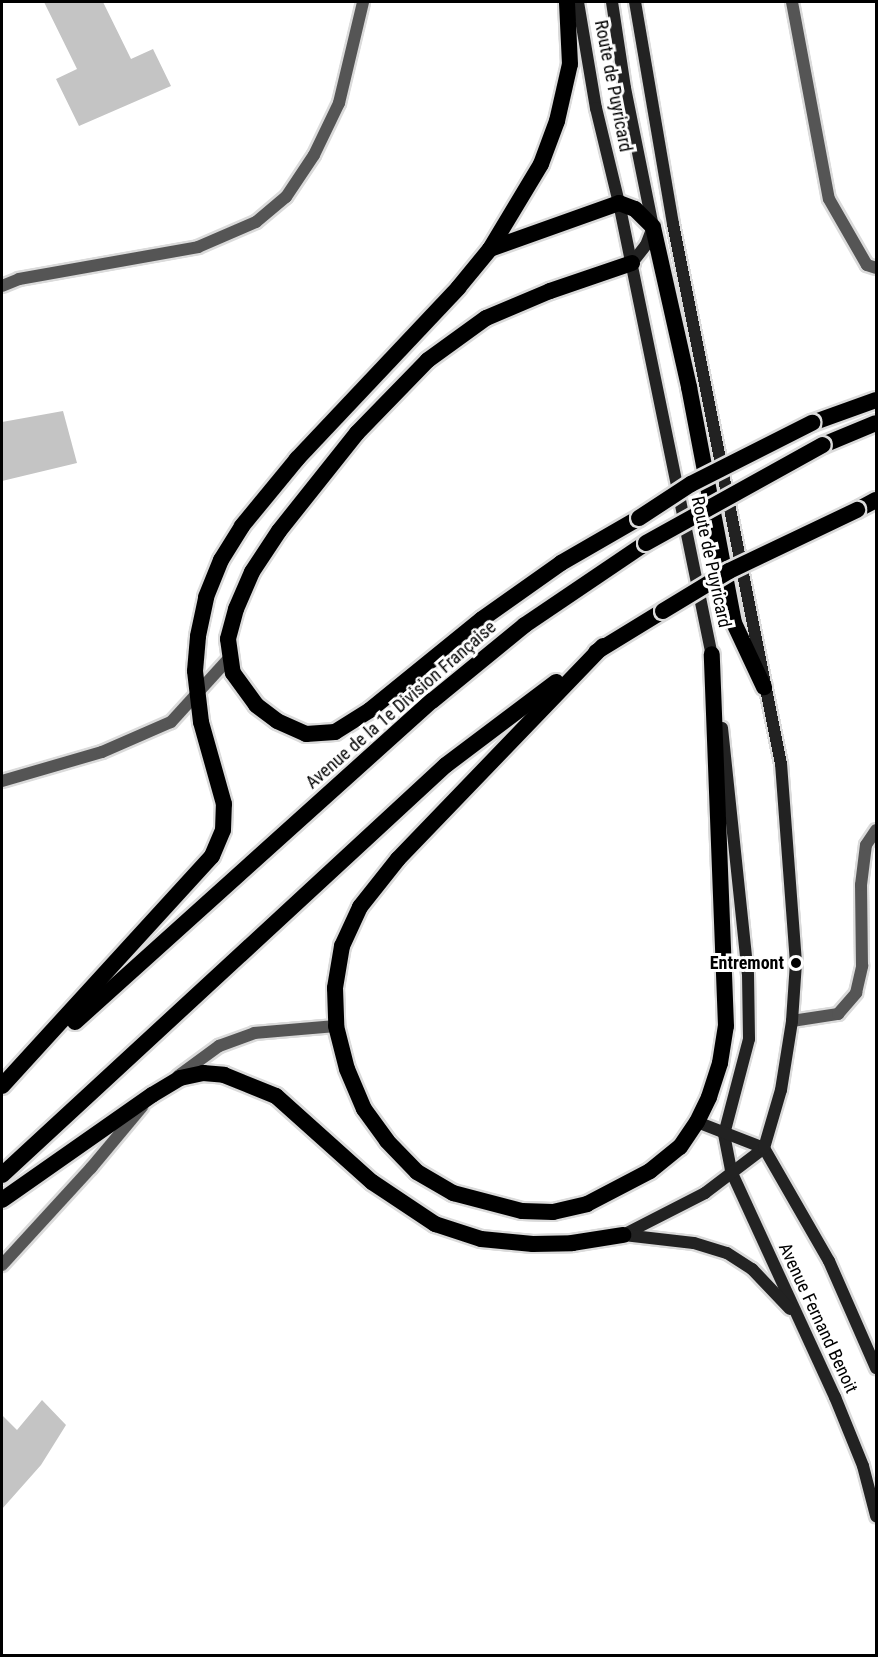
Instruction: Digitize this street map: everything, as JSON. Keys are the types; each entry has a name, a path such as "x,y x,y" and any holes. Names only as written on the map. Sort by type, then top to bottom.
{"highway":[{"path":"2,1087 212,856 223,830 224,804 201,723 195,671 198,636 206,597 221,560 242,526 297,459 458,288 490,249 542,164 557,121 570,64 567,2"},
{"path":"490,249 620,203 635,209 653,228 689,387 734,623 764,687"},
{"path":"632,263 550,291 486,318 428,360 357,433 279,531 252,572 236,609 228,639 233,673 256,705 277,721 306,734 335,732 370,710 482,619 561,563 639,518 691,484 812,423 876,400"},
{"name":"Avenue de la 1e Division Française","path":"2,1087 432,701 525,625 646,543 823,445 876,423"},
{"path":"2,1175 446,765 603,646 729,571 876,500"},
{"path":"603,646 398,859 360,907 342,946 335,988 336,1026 347,1069 364,1109 387,1141 417,1172 453,1193 522,1211 553,1212 587,1204 650,1171 681,1147 697,1122 720,1063 726,1026 712,654"},
{"path":"2,1200 152,1095 180,1078 202,1073 224,1075 276,1096 372,1182 406,1207 435,1224 481,1239 532,1244 572,1243 623,1235"}],"main road":[{"name":"Route de Puyricard","path":"578,2 596,108 620,203 712,654 719,705 748,974 750,1039 724,1134"},
{"path":"612,2 625,88 653,228 646,245 632,263"},
{"name":"Route de Puyricard","path":"635,2 673,224 781,764 796,963 792,1022 781,1090 764,1148"},
{"path":"697,1122 764,1148"},
{"name":"Avenue Fernand Benoit","path":"724,1134 731,1171 796,1316 814,1349 859,1456 876,1516"},
{"path":"623,1235 671,1213 705,1193 764,1148"},
{"name":"Avenue Fernand Benoit","path":"764,1148 829,1262 876,1368"},
{"path":"623,1235 694,1243 727,1253 752,1269 796,1316"}],"street":[{"path":"2,286 42,274 198,247 256,222 286,196 314,155 339,103 363,2"},
{"path":"792,2 829,199 867,265 876,268"},
{"path":"2,781 102,753 171,722 198,695 231,656"},
{"path":"792,1022 838,1014 856,993 862,966 861,885 866,845 876,830"},
{"path":"2,1265 91,1168 152,1095 219,1046 254,1033 336,1026"}],"building":[{"path":"44,2 103,2 131,59 153,49 171,86 79,126 56,79 77,69"},
{"path":"63,411 77,463 2,481 2,422"},
{"path":"42,1400 66,1425 41,1465 2,1509 2,1415 17,1430"}],"place":[{"name":"Entremont","path":"796,963"}]}
